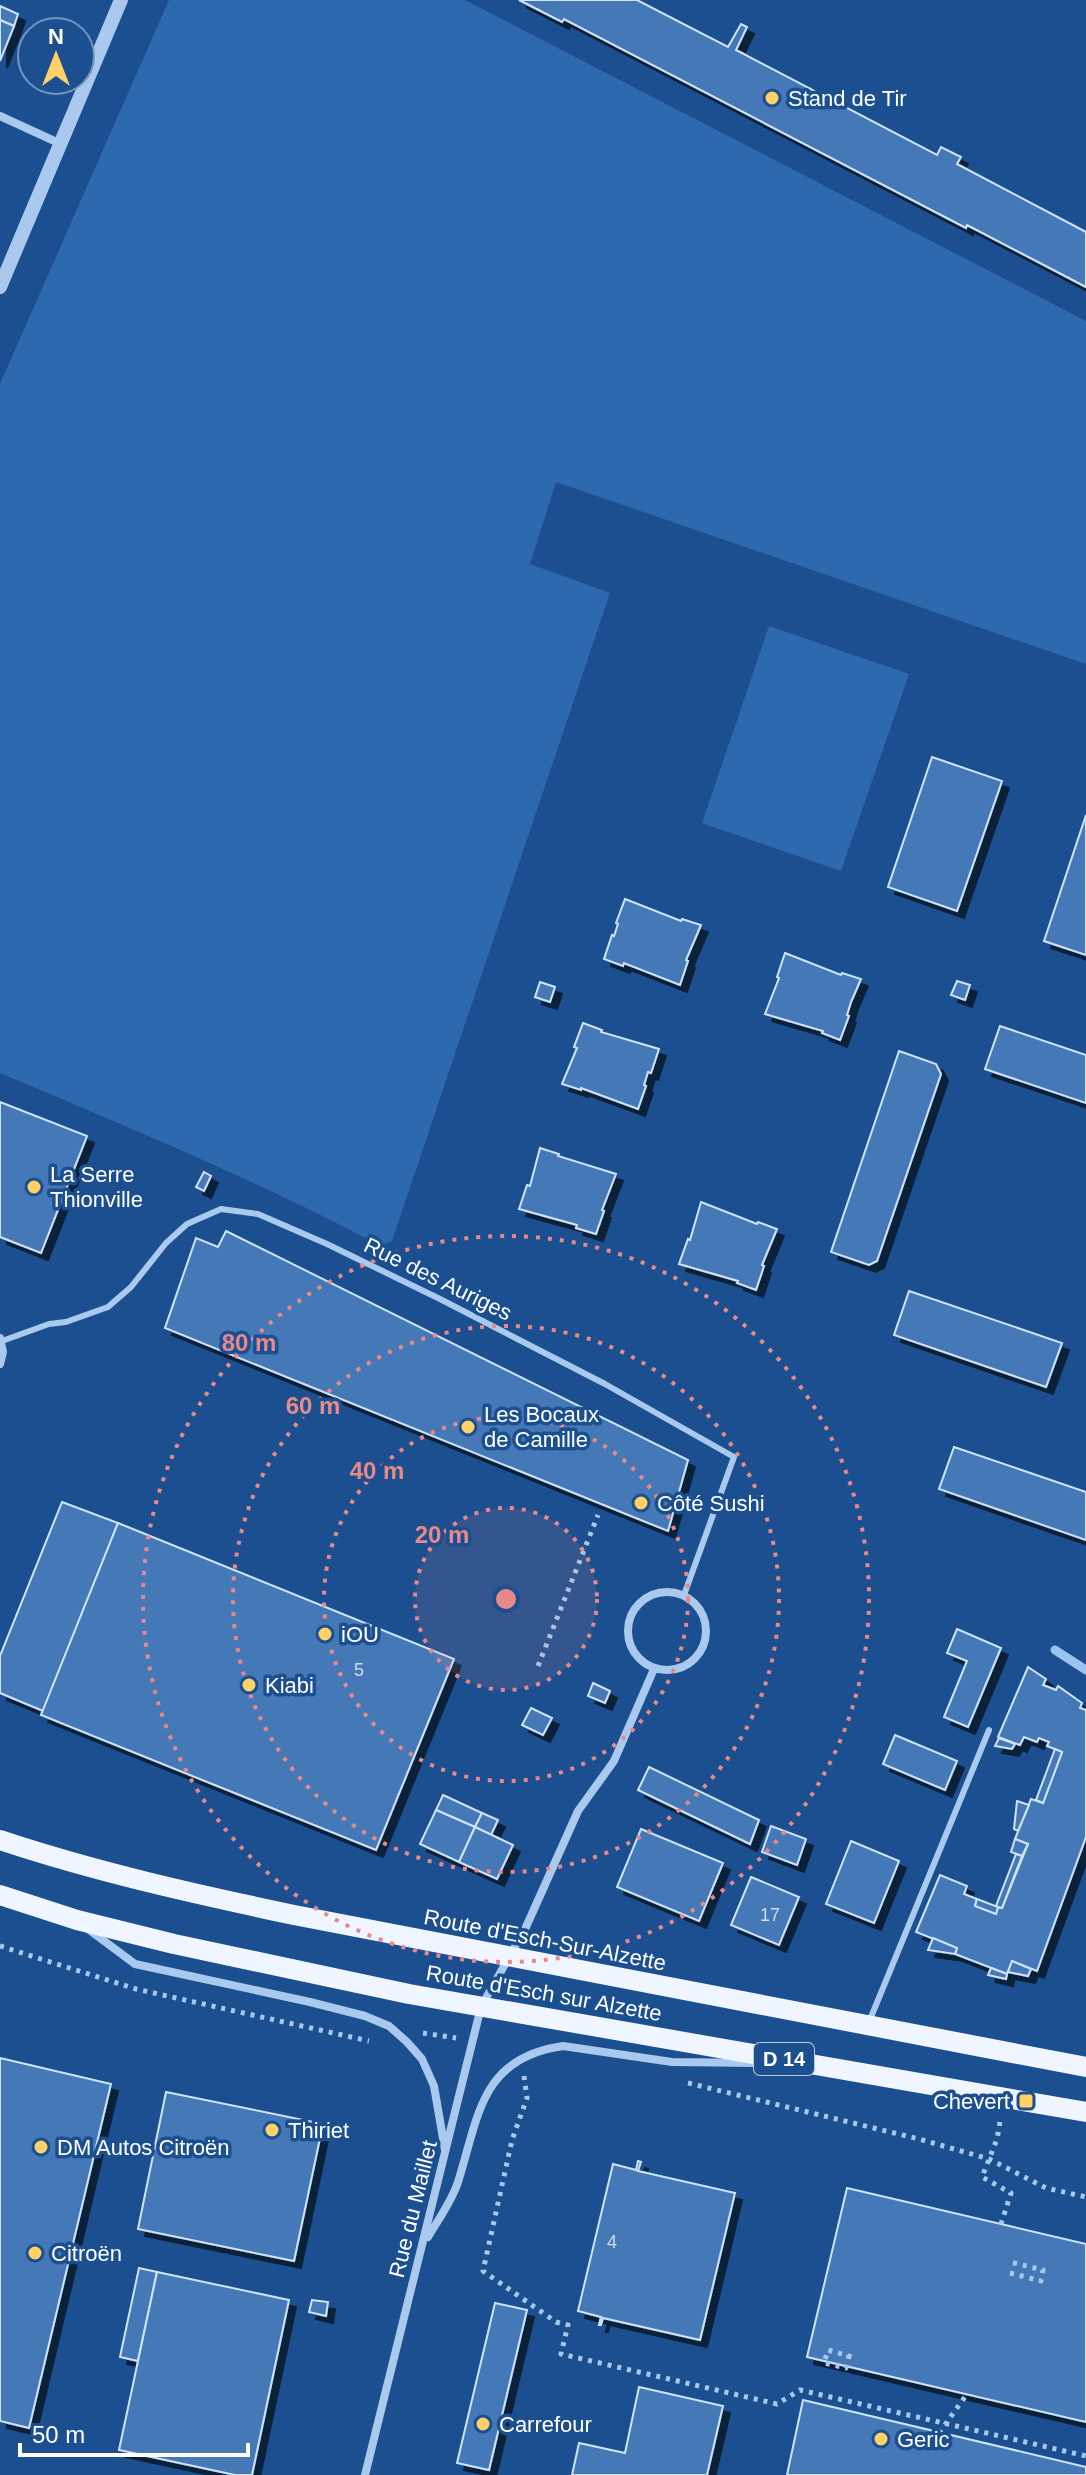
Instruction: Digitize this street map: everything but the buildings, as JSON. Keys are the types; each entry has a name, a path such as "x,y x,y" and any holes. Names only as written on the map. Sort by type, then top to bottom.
{"main road":[{"name":"Route d'Esch-Sur-Alzette","path":"0,1840 45,1855 221,1899 1086,2067"},
{"name":"Route d'Esch sur Alzette","path":"0,1895 77,1920 174,1944 481,2007 1086,2112"}],"street":[{"path":"0,287 121,0"},
{"path":"0,116 62,144"},
{"path":"0,1364 3,1352 1,1339"},
{"path":"671,1591 684,1595 703,1613 707,1626 701,1652 680,1669 654,1669 636,1656 630,1645 630,1619 645,1598 671,1591"},
{"path":"509,1957 526,1927 578,1811 614,1761 654,1669"},
{"path":"77,1920 135,1964 310,2002 365,2016 389,2026 422,2059 434,2086 445,2155"},
{"name":"Rue du Maillet","path":"365,2475 481,2007 509,1957"},
{"path":"422,2248 457,2186 473,2123 482,2101 494,2082 522,2057 546,2048 563,2046 672,2062 813,2064"}],"lane":[{"name":"Rue des Auriges","path":"1,1339 108,1307 131,1287 166,1243 187,1224 221,1209 258,1214 327,1244 605,1384 734,1457 684,1595"},
{"path":"867,2025 989,1730"}],"path":[{"path":"538,1666 598,1515"},
{"path":"522,2057 527,2098 512,2140 483,2271 556,2322 568,2325 561,2354 777,2404 800,2390 1086,2456"},
{"path":"1001,2224 1011,2193 982,2177 997,2139 1005,2098"},
{"path":"1010,2262 1043,2270 1041,2281 1010,2273"},
{"path":"828,2350 851,2356 846,2368 824,2363 828,2350"},
{"path":"939,2433 967,2394"}],"shaded area":[{"path":"169,0 465,0 1086,321 1086,664 556,482 530,564 610,593 392,1241 381,1246 240,1177 0,1073 0,384"},
{"path":"769,626 909,674 841,871 702,823"}],"waterway":[{"path":"1055,1650 1086,1670"}],"place":[{"name":"Stand de Tir","path":"772,98"},
{"name":"La Serre Thionville","path":"34,1187"},
{"name":"Les Bocaux de Camille","path":"468,1427"},
{"name":"Côté Sushi","path":"641,1503"},
{"name":"iOU","path":"325,1634"},
{"name":"Kiabi","path":"249,1685"},
{"name":"Chevert","path":"1026,2101"},
{"name":"Thiriet","path":"272,2130"},
{"name":"DM Autos Citroën","path":"41,2147"},
{"name":"Citroën","path":"35,2253"},
{"name":"Carrefour","path":"483,2424"},
{"name":"Geric","path":"881,2439"}]}
